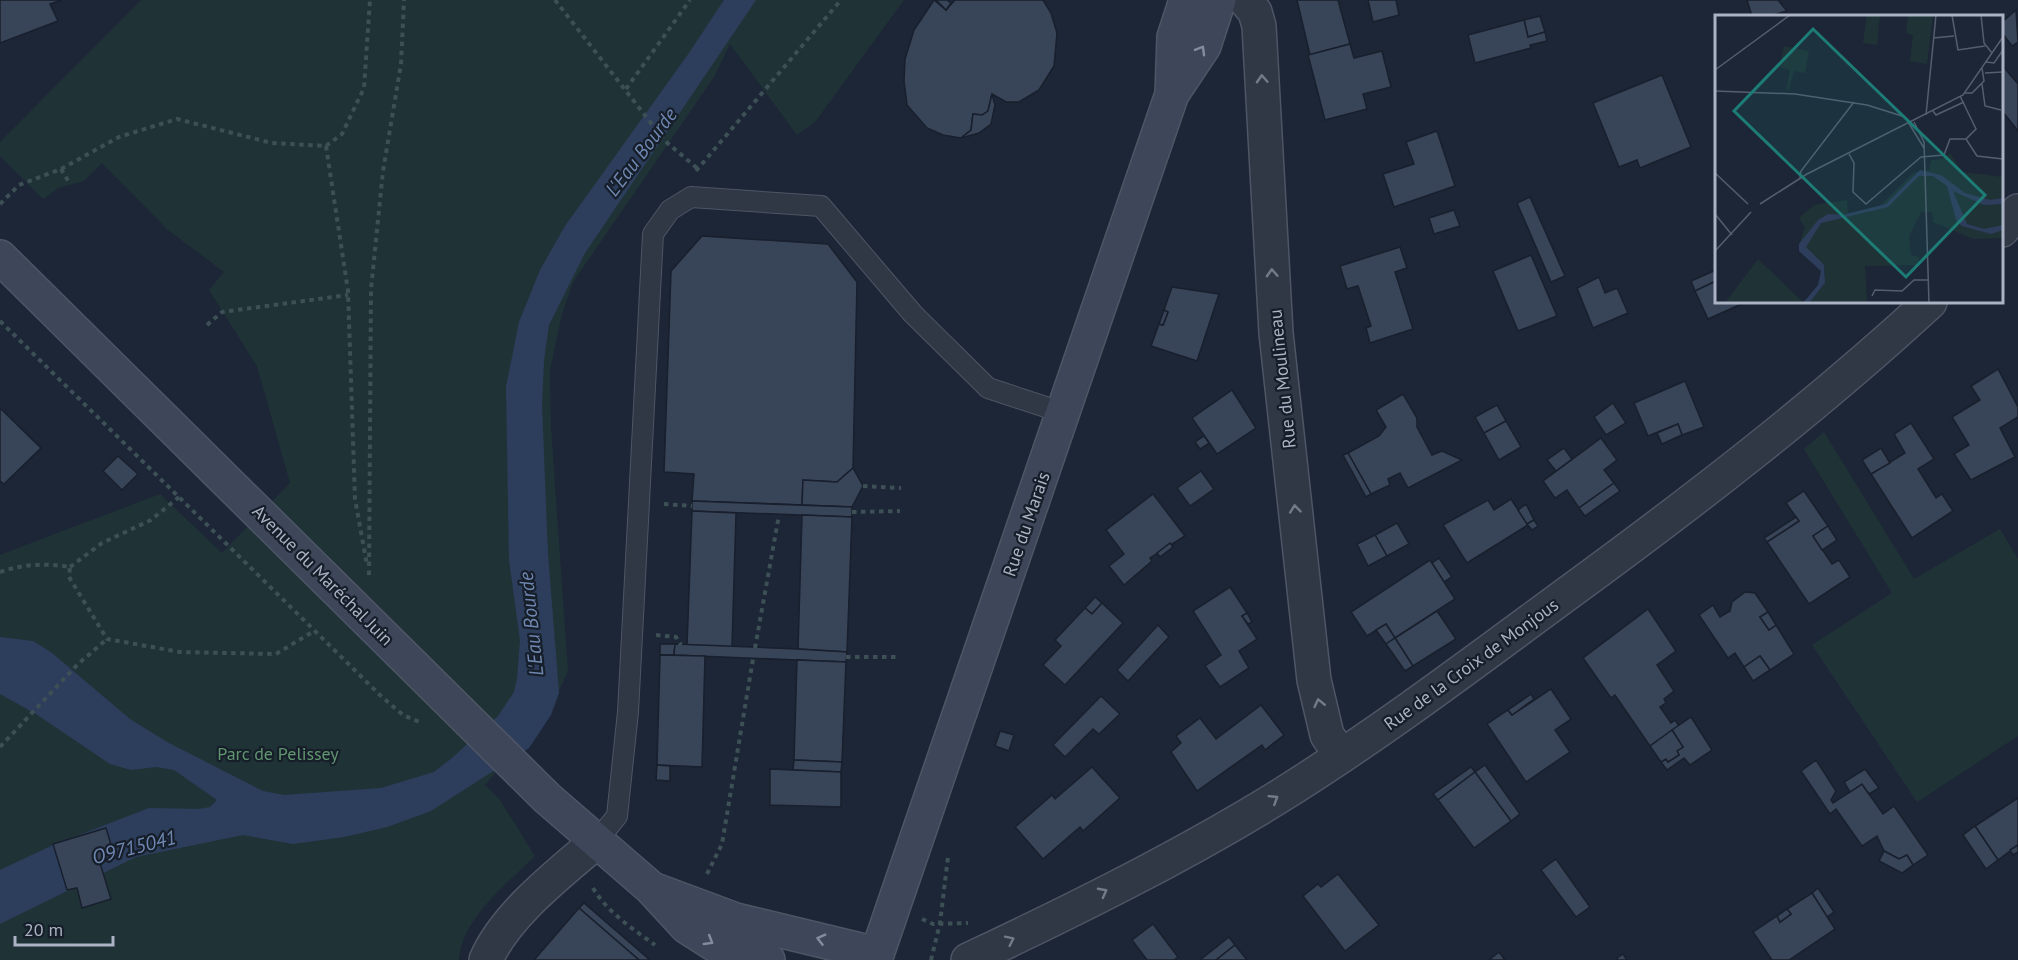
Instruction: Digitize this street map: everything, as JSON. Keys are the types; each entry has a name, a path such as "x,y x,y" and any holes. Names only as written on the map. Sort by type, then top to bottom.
{"street":[{"name":"Rue du Marais","path":"1172,94 1174,37 1186,0"},
{"name":"Rue du Marais","path":"882,958 1172,94 1204,46 1219,0"},
{"name":"Rue du Moulineau","path":"1245,0 1255,12 1259,26 1276,333 1314,680 1327,735 1341,756"},
{"path":"2003,228 2018,211"},
{"name":"Avenue du Maréchal Juin","path":"0,257 528,779 596,842 651,888 687,927 717,946 768,960"},
{"name":"Rue de la Croix de Monjous","path":"968,960 1202,840 1341,756 1618,556 1725,475 1879,349 1929,303"},
{"path":"486,960 493,943 519,914 596,842"},
{"name":"Avenue du Maréchal Juin","path":"651,888 736,920 882,958"}],"lane":[{"path":"596,842 617,816 622,775 628,712 653,234 670,210 691,198 821,206 913,314 988,388 1064,413"}],"path":[{"path":"0,204 19,185 61,169 119,137 177,119 272,143 326,146 342,134 364,88 370,0"},
{"path":"326,146 348,296 355,499 369,575 371,290 383,171 401,64 404,0"},
{"path":"555,0 626,88 665,141 697,168"},
{"path":"626,88 690,0"},
{"path":"691,198 697,168 841,0"},
{"path":"61,169 70,184"},
{"path":"207,325 222,312 348,296"},
{"path":"0,321 389,703 403,714 428,726"},
{"path":"863,486 901,488"},
{"path":"0,572 11,568 47,564 70,567 102,543 151,520 179,498"},
{"path":"852,512 900,511"},
{"path":"755,648 780,515"},
{"path":"70,567 69,577 107,639 180,652 276,654 314,631"},
{"path":"0,747 77,665 107,639"},
{"path":"846,657 897,657"},
{"path":"704,880 722,844 753,658"},
{"path":"931,960 940,923"}],"green space":[{"name":"Parc de Pelissey","path":"141,0 904,0 815,122 797,135 730,44 714,77 573,282 562,314 550,370 551,428 568,671 554,702 485,785 500,800 535,856 499,890 477,916 468,930 459,960 0,960 0,555 160,494 222,553 290,483 257,366 209,290 224,272 168,230 102,163 84,181 58,188 43,199 0,156 0,142"},
{"path":"1824,432 1914,579 2000,529 2018,559 2018,736 1917,802 1812,645 1892,593 1804,449"}],"water":[{"path":"724,0 756,0 585,253 549,325 544,360 542,406 548,554 559,693 551,715 529,748 431,811 387,827 344,837 293,844 243,835 136,857 0,924 0,870 51,846 149,808 199,809 210,807 217,800 174,770 156,767 131,770 110,764 36,714 0,694 0,637 33,641 52,653 130,719 167,742 263,791 284,795 381,788 434,772 498,716 514,692 520,640 509,560 506,387 519,322 540,270 565,226 689,53"}],"building":[{"path":"0,0 62,0 50,4 58,21 0,43"},
{"path":"934,0 946,10 955,0 1043,0 1051,13 1057,33 1054,66 1039,90 1019,102 1006,102 992,94 988,111 982,115 973,114 971,130 961,138 943,135 927,128 907,105 904,81 905,59 914,30"},
{"path":"936,0 947,0 951,3 946,10"},
{"path":"1297,0 1338,0 1350,44 1310,55"},
{"path":"1368,0 1396,0 1399,15 1373,22"},
{"path":"1747,0 1778,0 1787,11 1773,15 1752,15"},
{"path":"2016,10 2018,42 2012,46 2003,34 2003,21"},
{"path":"1540,16 1545,32 1528,37 1524,20"},
{"path":"1524,20 1528,37 1545,32 1547,41 1530,45 1531,48 1475,63 1468,35"},
{"path":"1350,44 1354,58 1382,51 1391,87 1363,94 1367,109 1325,120 1308,55"},
{"path":"2003,66 2018,84 2018,131 2003,112"},
{"path":"1662,75 1691,147 1640,168 1637,160 1619,167 1593,103"},
{"path":"992,94 995,105 991,124 979,133 961,138 971,130 973,114 982,115 988,111"},
{"path":"1437,131 1455,186 1394,207 1383,174 1414,164 1406,142"},
{"path":"1530,197 1565,276 1551,282 1517,203"},
{"path":"1454,210 1460,226 1434,234 1429,218"},
{"path":"702,236 828,244 857,282 853,468 837,482 803,480 802,505 692,501 694,474 664,472 671,271"},
{"path":"1400,247 1407,268 1395,272 1413,329 1370,343 1366,328 1371,326 1358,286 1347,289 1340,266"},
{"path":"1531,255 1557,316 1518,331 1493,271"},
{"path":"1715,270 1715,281 1695,291 1691,281"},
{"path":"1599,277 1605,293 1617,288 1628,313 1593,328 1577,288"},
{"path":"1715,281 1715,303 1744,303 1708,319 1695,291"},
{"path":"1172,287 1219,294 1197,361 1151,346 1159,324 1163,325 1168,312 1164,310"},
{"path":"1164,310 1168,312 1163,325 1159,324"},
{"path":"1998,369 2018,407 2018,417 2000,428 2015,457 1971,480 1954,454 1969,445 1952,417 1980,400 1971,386"},
{"path":"1685,381 1704,427 1682,435 1678,424 1648,436 1634,403"},
{"path":"1232,390 1256,428 1217,454 1192,418"},
{"path":"1403,394 1417,418 1417,427 1432,455 1442,451 1462,460 1408,488 1400,473 1388,479 1390,485 1371,494 1348,453 1379,436 1386,427 1376,410"},
{"path":"1613,403 1626,423 1606,435 1594,417"},
{"path":"1497,405 1506,421 1484,433 1475,417"},
{"path":"0,408 41,448 4,484 0,481"},
{"path":"1506,421 1521,447 1499,460 1484,433"},
{"path":"1911,423 1934,459 1918,469 1936,498 1942,494 1953,511 1912,538 1871,474 1905,453 1894,434"},
{"path":"1678,424 1682,435 1662,444 1657,433"},
{"path":"1204,436 1209,443 1200,449 1195,442"},
{"path":"1601,438 1617,460 1604,470 1614,483 1579,508 1567,490 1555,498 1543,481"},
{"path":"1564,448 1572,459 1556,471 1547,460"},
{"path":"1881,448 1890,463 1871,474 1862,460"},
{"path":"1348,453 1371,494 1366,497 1343,455"},
{"path":"118,456 138,474 122,490 103,471"},
{"path":"853,468 863,486 852,507 802,505 803,480 837,482"},
{"path":"1201,471 1214,489 1190,506 1177,488"},
{"path":"1614,483 1620,491 1585,516 1579,508"},
{"path":"1804,491 1828,526 1813,536 1832,564 1839,560 1850,577 1809,604 1767,542 1799,521 1786,503"},
{"path":"1153,494 1185,536 1150,558 1152,561 1124,585 1109,566 1124,554 1106,530"},
{"path":"1511,499 1528,525 1467,563 1443,525 1488,500 1494,510"},
{"path":"692,501 852,507 852,517 692,511"},
{"path":"1526,504 1534,520 1527,524 1518,510"},
{"path":"692,511 736,513 732,647 687,645"},
{"path":"802,515 852,517 847,652 798,649"},
{"path":"1796,517 1799,521 1767,542 1764,538"},
{"path":"1534,520 1538,526 1532,530 1527,524"},
{"path":"1397,523 1409,544 1387,556 1375,535"},
{"path":"1828,526 1837,540 1822,550 1813,536"},
{"path":"1375,535 1387,556 1368,566 1357,544"},
{"path":"1170,543 1173,547 1160,557 1157,553"},
{"path":"1439,558 1452,577 1444,582 1432,563"},
{"path":"1430,560 1455,599 1395,638 1386,624 1367,636 1351,612"},
{"path":"1230,587 1247,613 1242,616 1257,639 1239,651 1249,668 1220,687 1205,666 1221,655 1193,611"},
{"path":"1745,592 1755,593 1768,612 1760,617 1769,630 1776,625 1794,654 1770,670 1760,656 1744,667 1735,653 1728,658 1699,615 1713,605 1720,617 1730,611 1732,602"},
{"path":"1095,597 1102,603 1092,614 1085,608"},
{"path":"1102,603 1123,623 1065,685 1043,665 1061,646 1055,640 1085,608 1092,614"},
{"path":"1648,609 1676,651 1657,665 1674,691 1664,699 1666,703 1660,707 1671,723 1675,720 1679,726 1650,746 1615,695 1611,698 1583,658"},
{"path":"1437,611 1456,639 1413,666 1395,638"},
{"path":"1768,612 1776,625 1769,630 1760,617"},
{"path":"1247,613 1252,622 1248,624 1242,616"},
{"path":"1386,624 1395,638 1386,644 1376,630"},
{"path":"1158,625 1169,637 1128,681 1117,670"},
{"path":"1395,638 1413,666 1405,671 1386,644"},
{"path":"660,644 675,644 674,655 660,655"},
{"path":"675,644 847,652 846,662 674,655"},
{"path":"660,655 705,656 702,767 657,765"},
{"path":"1760,656 1770,670 1753,681 1744,667"},
{"path":"797,660 846,662 842,762 794,760"},
{"path":"1551,689 1571,719 1555,730 1570,752 1526,782 1487,724 1508,710 1512,715"},
{"path":"1531,694 1534,699 1512,715 1508,710"},
{"path":"1101,696 1120,714 1099,734 1093,729 1065,757 1053,745"},
{"path":"1261,705 1284,735 1265,750 1262,745 1197,791 1171,752 1181,743 1176,736 1200,718 1216,739"},
{"path":"1691,717 1712,750 1690,765 1684,758 1667,770 1661,762 1666,759 1668,762 1679,755 1677,751 1683,747 1672,730"},
{"path":"1672,730 1683,747 1677,751 1679,755 1668,762 1666,759 1661,762 1650,746"},
{"path":"1000,731 1014,735 1009,751 995,746"},
{"path":"794,760 842,762 841,772 793,770"},
{"path":"1816,760 1836,791 1831,800 1833,803 1862,784 1883,814 1894,806 1928,855 1913,865 1907,855 1899,859 1884,851 1877,836 1862,846 1836,809 1830,814 1801,771"},
{"path":"657,765 670,766 670,781 656,780"},
{"path":"1485,765 1520,814 1511,821 1475,772"},
{"path":"1092,767 1120,798 1083,831 1080,827 1043,859 1015,827 1052,795 1055,799"},
{"path":"1471,767 1475,772 1438,800 1433,794"},
{"path":"770,769 841,772 841,807 770,805"},
{"path":"1865,769 1879,788 1869,794 1862,784 1850,792 1844,782"},
{"path":"1475,772 1511,821 1474,848 1438,800"},
{"path":"2018,798 2018,845 1998,860 1975,826"},
{"path":"1975,826 1998,860 1986,869 1963,835"},
{"path":"106,828 115,858 100,863 111,899 82,908 77,888 67,890 53,844"},
{"path":"2018,845 2018,852 2013,855 2010,850"},
{"path":"1884,851 1899,859 1907,855 1913,865 1902,873 1879,861"},
{"path":"1556,859 1590,907 1576,917 1541,870"},
{"path":"1338,874 1379,925 1345,951 1303,896 1318,884 1321,887"},
{"path":"1818,888 1834,912 1827,917 1812,893"},
{"path":"1812,893 1835,929 1789,960 1772,960 1753,932 1777,916 1780,922 1791,914 1787,909"},
{"path":"584,903 650,960 639,960 579,908"},
{"path":"579,908 639,960 534,960"},
{"path":"1787,909 1791,914 1780,922 1777,916"},
{"path":"1153,924 1178,957 1174,960 1147,960 1132,940"},
{"path":"1229,937 1235,945 1216,960 1200,960"},
{"path":"1235,945 1247,960 1216,960"},
{"path":"1499,952 1505,960 1489,960"},
{"path":"1623,954 1627,960 1618,960 1617,958"}],"water label":[{"name":"L'Eau Bourde","path":"641,152"},
{"name":"L'Eau Bourde","path":"531,624"},
{"name":"O9715041","path":"134,847"}]}
